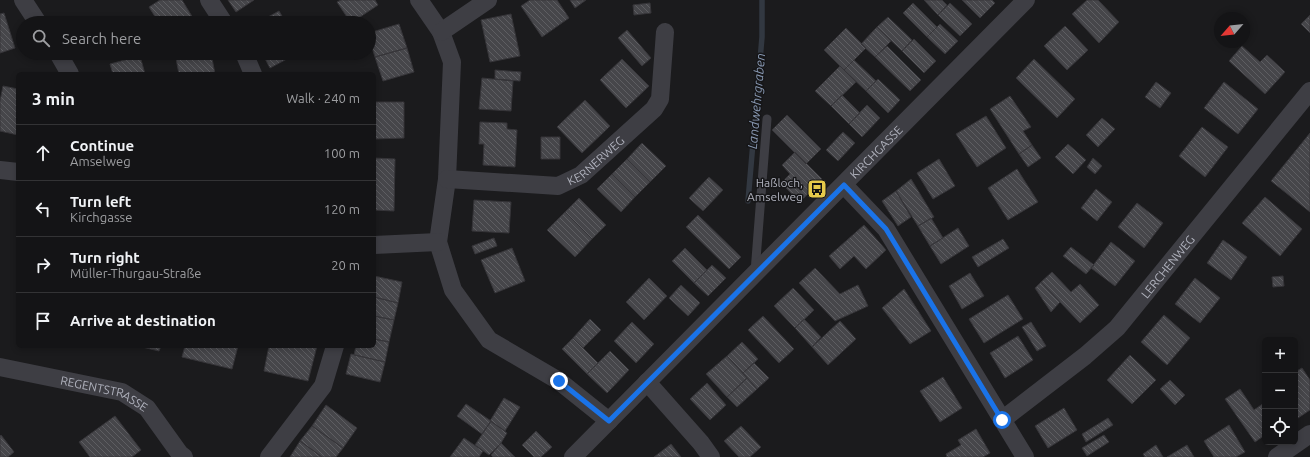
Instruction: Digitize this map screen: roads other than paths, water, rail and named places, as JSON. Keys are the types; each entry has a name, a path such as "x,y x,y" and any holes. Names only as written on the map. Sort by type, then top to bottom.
{"street":[{"path":"23,0 33,16"},
{"path":"209,0 219,16"},
{"path":"419,0 441,32 452,62 447,179 438,242 453,290 489,340 559,381 609,421"},
{"path":"441,32 488,0"},
{"name":"KIRCHGASSE","path":"573,457 1026,0"},
{"name":"KERNERWEG","path":"447,179 558,186 581,176 654,109 660,99 665,32"},
{"path":"62,60 69,72"},
{"path":"247,60 252,72"},
{"name":"LERCHENWEG","path":"1002,420 1085,356 1117,328 1310,91"},
{"path":"0,170 16,172"},
{"path":"844,185 886,229 1025,457"},
{"path":"376,245 438,242"},
{"path":"269,457 323,386 334,348"},
{"name":"REGENTSTRASSE","path":"0,367 122,392 147,408 180,454 184,457"},
{"path":"647,382 701,443 711,457"},
{"path":"1277,457 1310,434"}],"lane":[{"path":"754,275 767,119"}],"waterway":[{"name":"Landwehrgraben","path":"748,201 762,37 762,0"}],"place":[{"name":"Haßloch, Amselweg","path":"817,189"}]}
